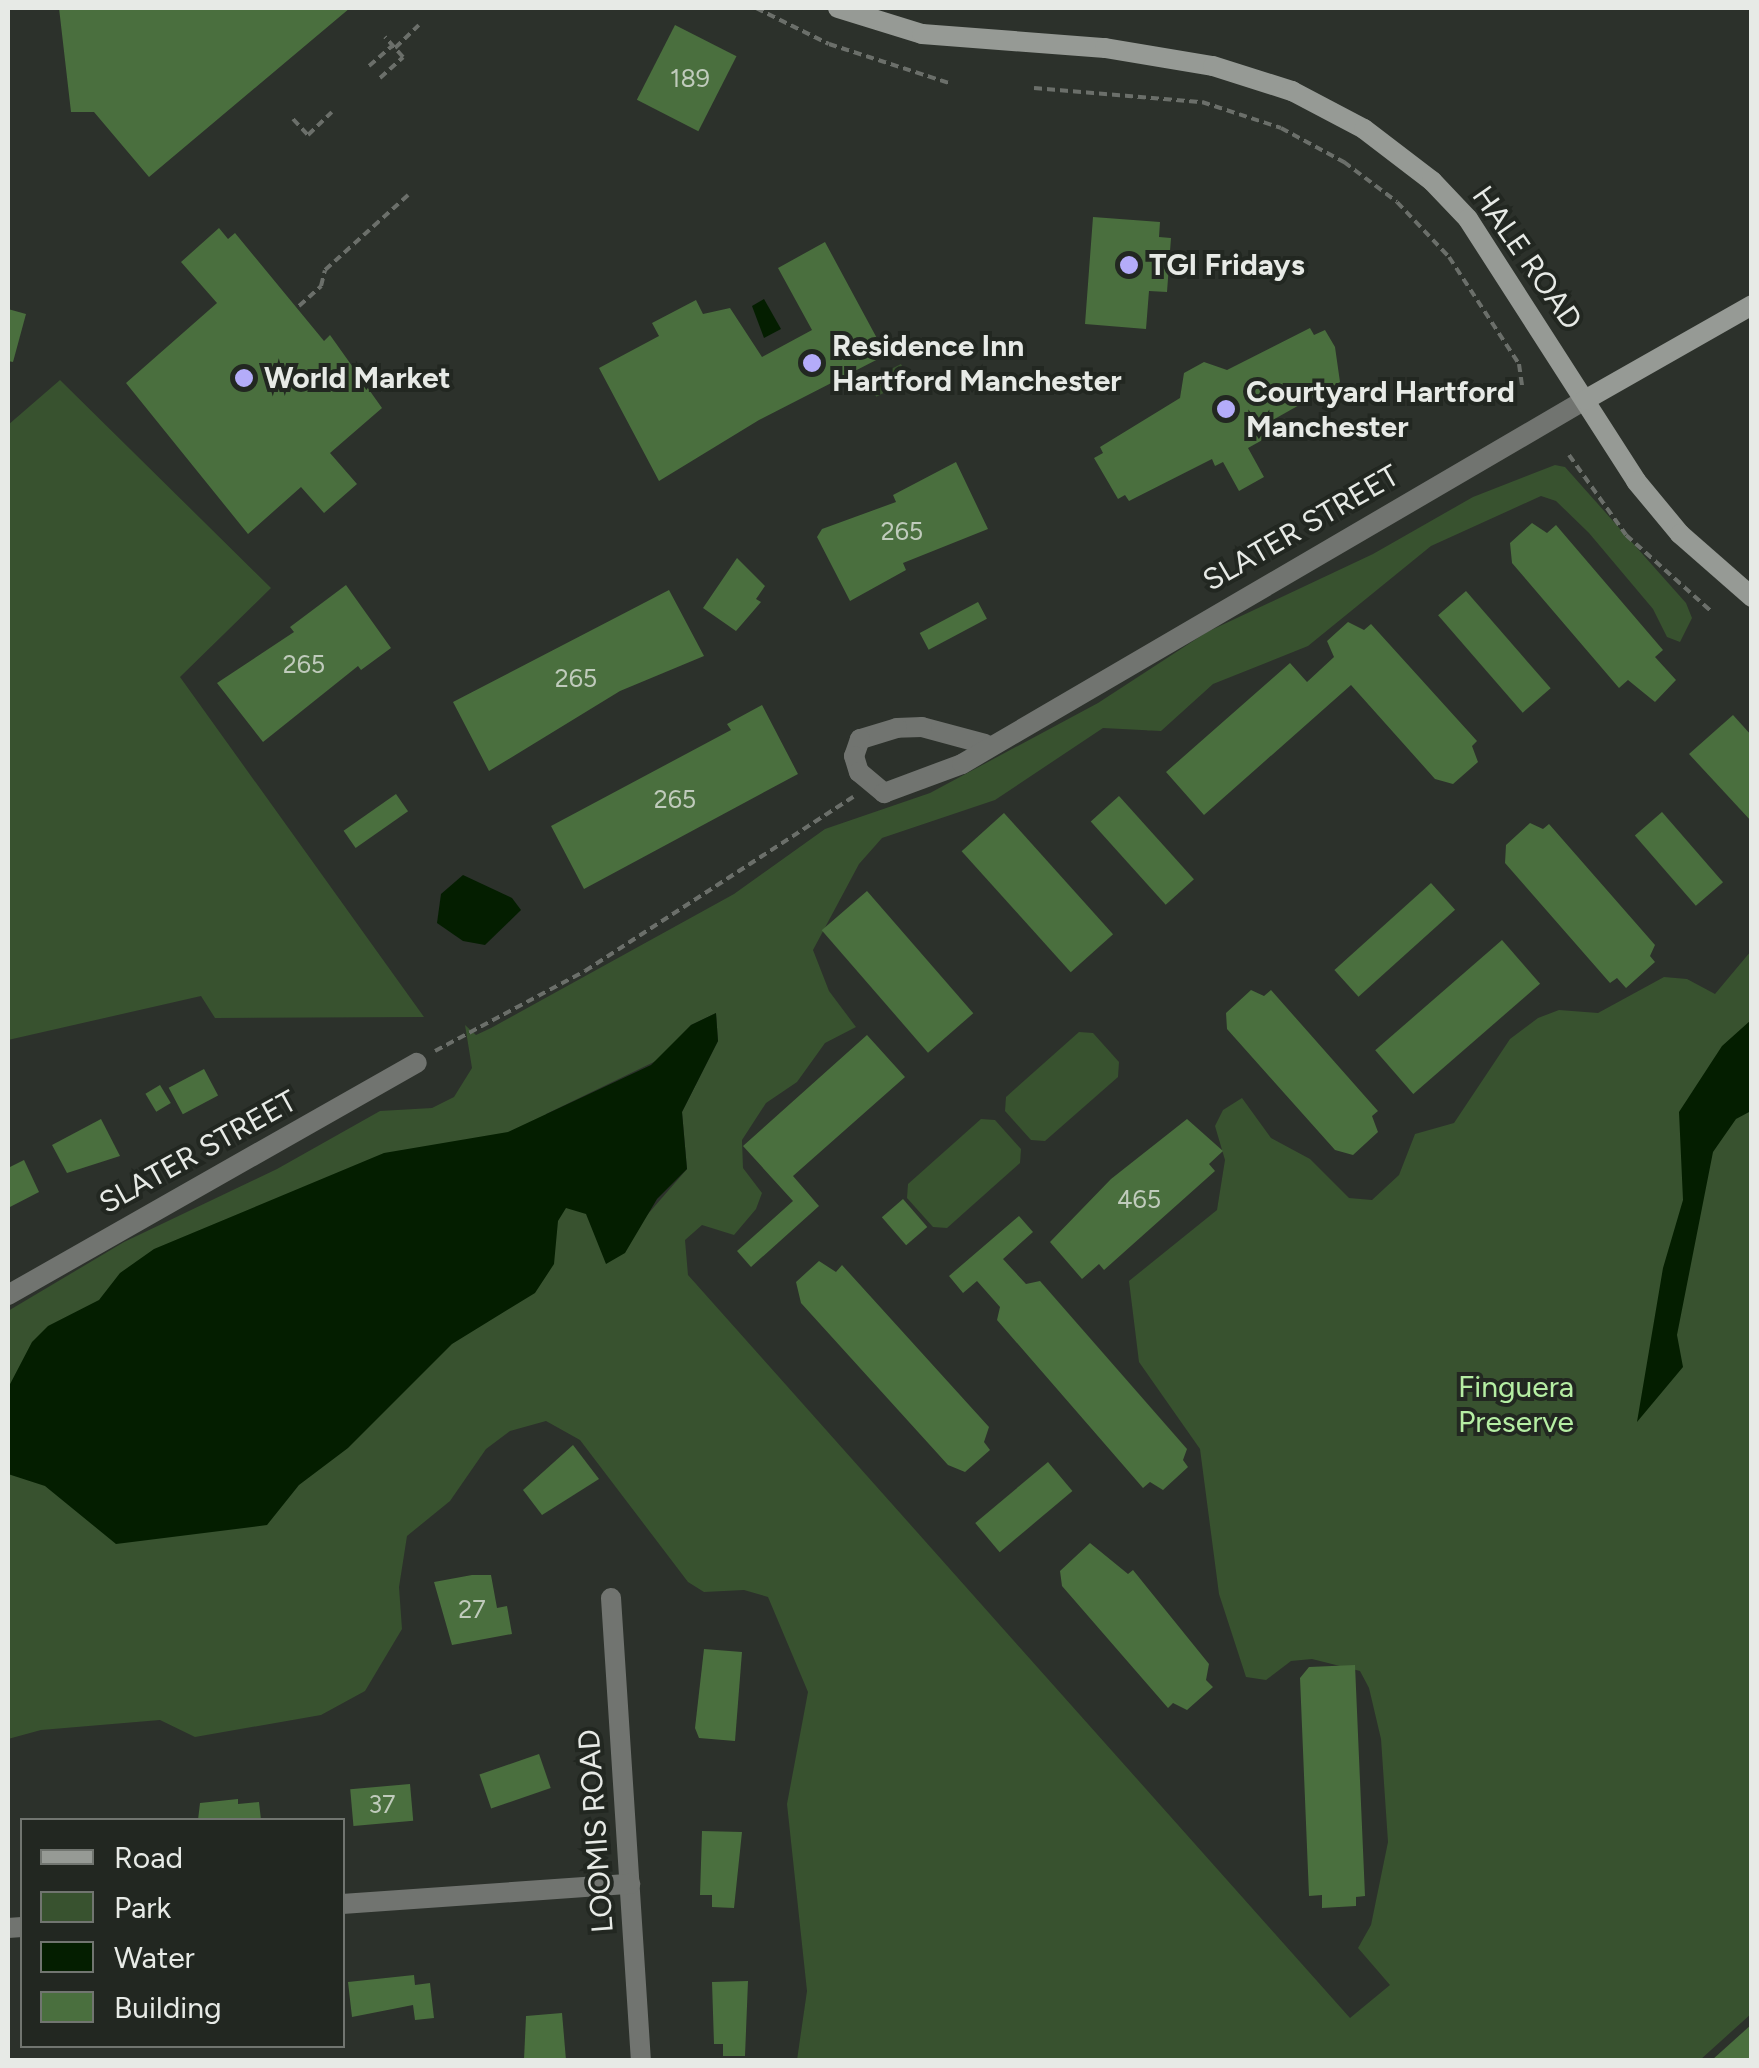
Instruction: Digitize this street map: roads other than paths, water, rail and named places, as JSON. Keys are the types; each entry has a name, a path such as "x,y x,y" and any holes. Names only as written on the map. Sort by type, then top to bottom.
{"street":[{"name":"HALE ROAD","path":"838,8 922,34 1187,60 1253,76 1328,108 1401,156 1456,206 1516,285 1585,400 1657,508 1752,597"},
{"name":"SLATER STREET","path":"986,744 922,727 878,730 860,739 854,756 870,786 900,792 962,764 986,744 1752,306"},
{"name":"SLATER STREET","path":"8,1295 418,1062"},
{"name":"LOOMIS ROAD","path":"611,1598 641,2060"},
{"path":"345,1904 630,1884"}],"water":[{"path":"764,299 781,329 764,338 752,306"},
{"path":"463,875 512,898 521,910 485,945 463,941 437,923 441,894"},
{"path":"716,1013 718,1041 682,1112 687,1169 657,1199 625,1253 606,1264 586,1214 566,1208 558,1221 554,1264 535,1293 452,1344 348,1448 299,1485 267,1525 116,1544 45,1486 8,1474 8,1388 32,1342 48,1326 99,1300 120,1273 154,1249 384,1153 508,1132 651,1065 691,1025"},
{"path":"1751,1020 1751,1111 1736,1119 1713,1152 1677,1335 1683,1367 1637,1422 1663,1268 1683,1200 1679,1112 1722,1046"}],"place":[{"name":"TGI Fridays","path":"1129,265"},
{"name":"Residence Inn Hartford Manchester","path":"812,363"},
{"name":"World Market","path":"244,378"},
{"name":"Courtyard Hartford Manchester","path":"1226,409"}],"park label":[{"name":"Finguera Preserve","path":"1516,1404"}]}
